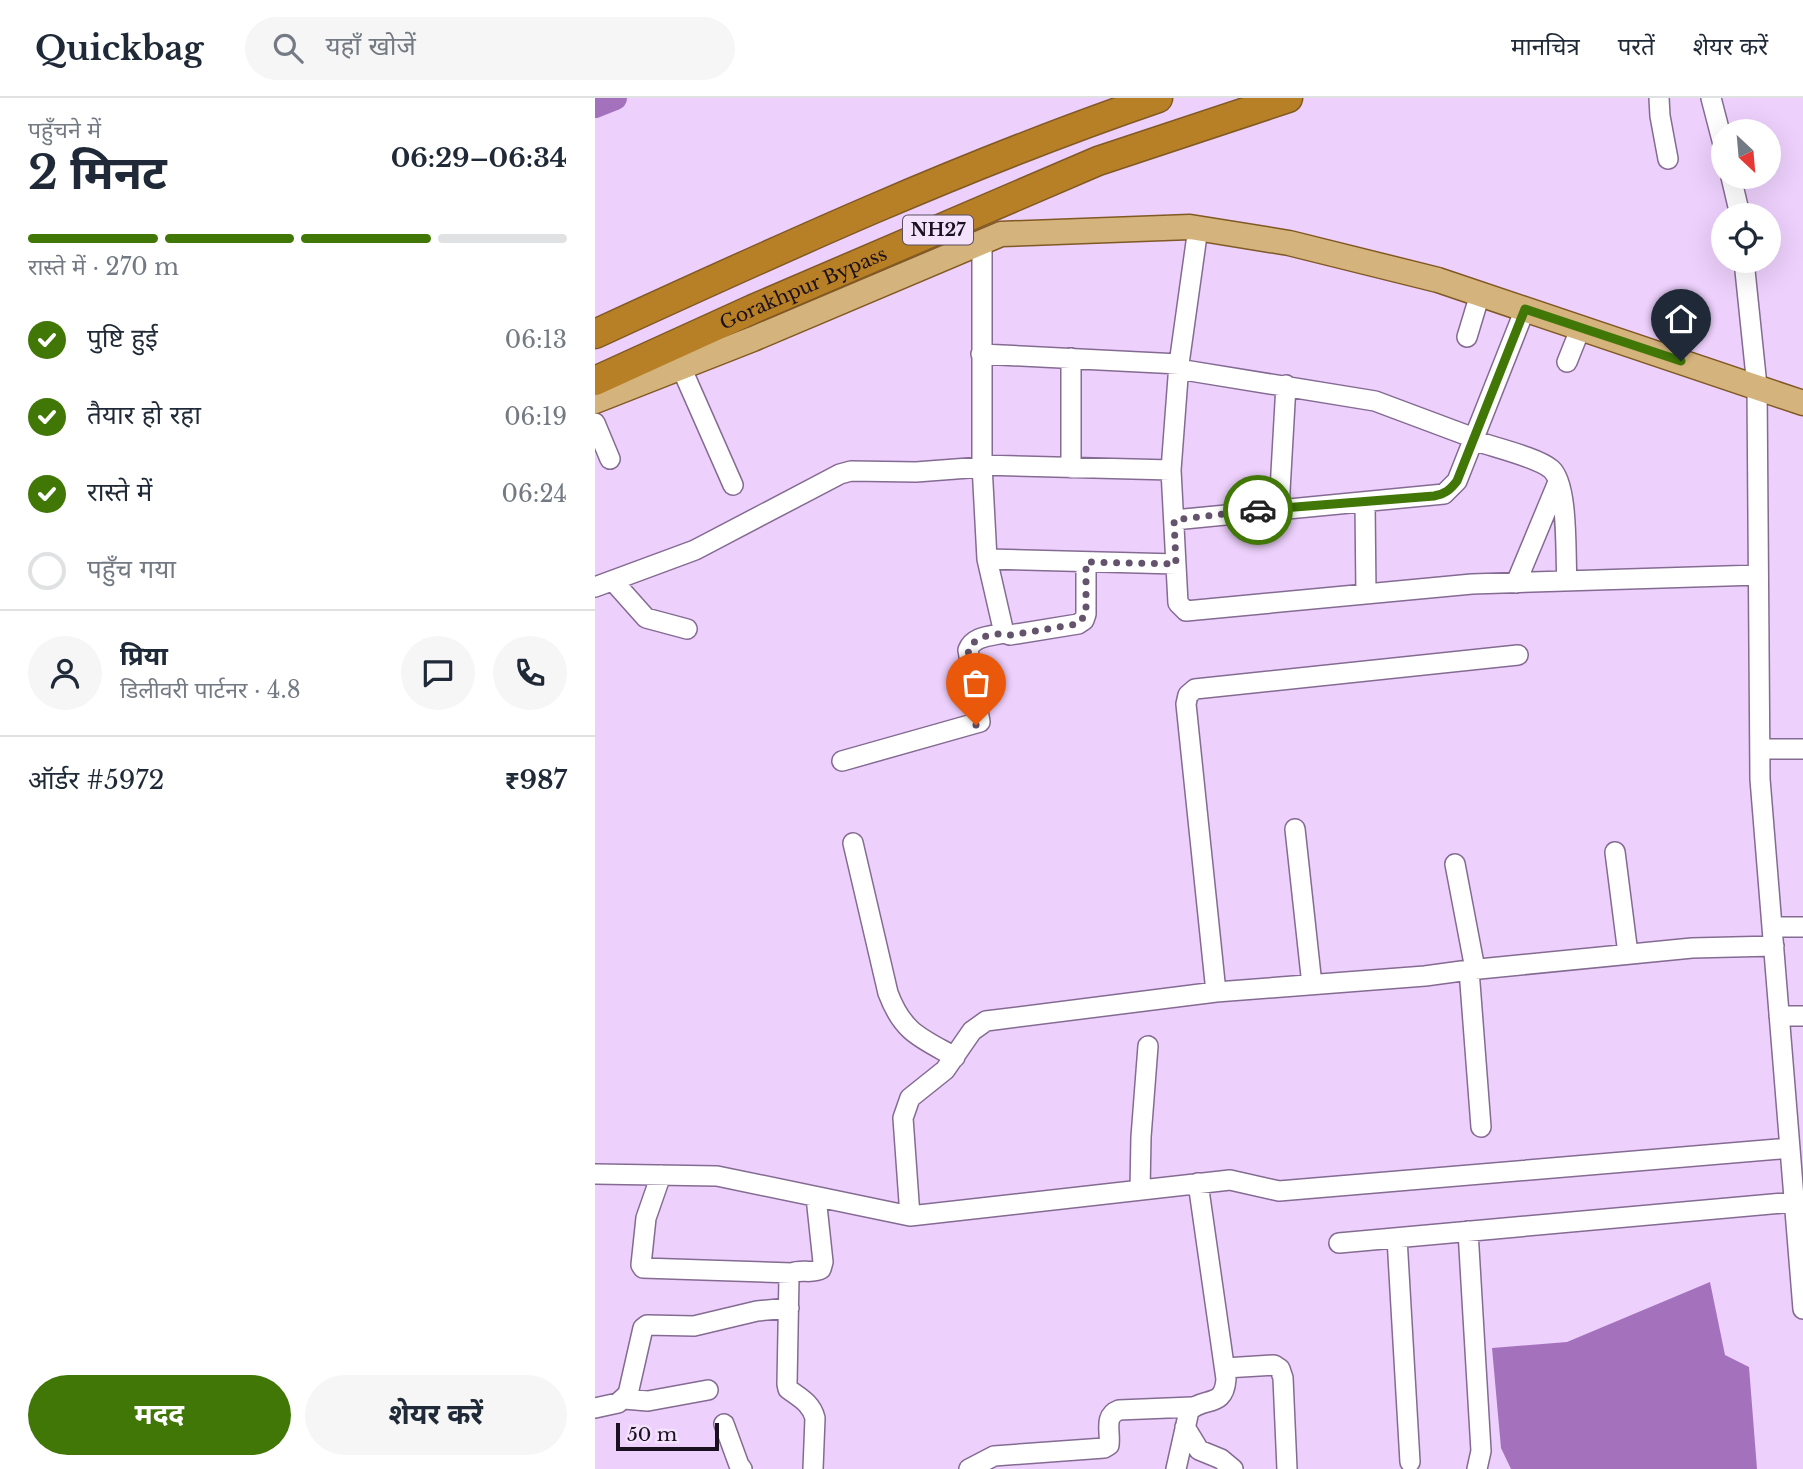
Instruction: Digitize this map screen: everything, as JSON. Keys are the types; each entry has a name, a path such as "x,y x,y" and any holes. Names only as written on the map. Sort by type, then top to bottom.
{"highway":[{"name":"NH27","path":"595,334 932,183 1082,124 1158,98"},
{"name":"Gorakhpur Bypass","path":"595,381 753,309 1098,161 1288,98"}],"main road":[{"path":"595,401 753,339 1001,234 1198,228 1289,243 1438,280 1803,403"}],"street":[{"path":"1659,98 1668,159"},
{"path":"1711,98 1716,119"},
{"path":"1198,228 1179,366 1171,470 1178,603 1186,611 1472,584 1758,575"},
{"path":"982,242 982,466 987,559 1004,633"},
{"path":"1745,273 1756,386 1760,749 1790,1148 1797,1190 1803,1309"},
{"path":"1467,337 1480,294"},
{"path":"1174,520 1444,494 1457,481 1525,309"},
{"path":"1567,362 1581,327"},
{"path":"981,354 1179,366 1375,401 1543,464 1556,474 1559,481 1567,581"},
{"path":"1071,358 1071,468"},
{"path":"681,367 733,485"},
{"path":"1279,508 1286,385"},
{"path":"595,423 610,459"},
{"path":"604,584 695,550 840,474 982,466 1171,470"},
{"path":"1516,583 1559,481"},
{"path":"1365,503 1366,594"},
{"path":"987,559 1176,564"},
{"path":"842,761 980,722 968,650 970,644 1004,633 1010,635 1078,624 1084,620 1086,562"},
{"path":"604,584 646,618 687,629"},
{"path":"1216,992 1186,704 1188,695 1195,689 1518,655"},
{"path":"1760,749 1803,749"},
{"path":"1295,830 1312,985"},
{"path":"853,843 894,1009 901,1022 913,1033 955,1057"},
{"path":"1615,852 1628,954"},
{"path":"1455,864 1472,970 1481,1127"},
{"path":"910,1216 903,1118 905,1107 917,1091 946,1070 972,1031 986,1021 1216,992 1425,976 1692,948 1773,937 1803,928"},
{"path":"1779,1016 1803,1016"},
{"path":"1140,1190 1148,1046"},
{"path":"595,1174 717,1176 910,1216 1230,1180 1279,1191 1790,1148"},
{"path":"661,1175 646,1218 641,1265 643,1268 818,1271 823,1262 816,1197"},
{"path":"968,1469 994,1456 1104,1448 1110,1441 1109,1417 1113,1412 1192,1407 1220,1397 1225,1390 1225,1368 1198,1183"},
{"path":"1339,1243 1468,1231 1797,1190"},
{"path":"1468,1231 1481,1451 1477,1469"},
{"path":"1397,1238 1410,1462"},
{"path":"792,1272 789,1277 787,1384 788,1389 813,1410 813,1469"},
{"path":"625,1399 643,1328 647,1325 694,1326 757,1311 789,1308"},
{"path":"1225,1368 1275,1365 1280,1369 1283,1378 1287,1469"},
{"path":"595,1408 625,1399 648,1401 708,1390"},
{"path":"1176,1469 1192,1407"},
{"path":"724,1424 742,1469"},
{"path":"1185,1427 1199,1450 1233,1469"}],"shaded area":[{"path":"1710,1282 1725,1355 1749,1367 1757,1469 1511,1469 1501,1448 1492,1348 1567,1342"}],"waterway":[{"path":"595,106 615,98"}],"way so far":[{"path":"976,725 981,718 968,650 970,644 1004,633 1010,635 1078,624 1084,620 1086,614 1086,562 1176,564 1174,520 1258,510"}],"route":[{"path":"1258,510 1434,496 1444,494 1452,488 1525,309 1681,361"}]}
